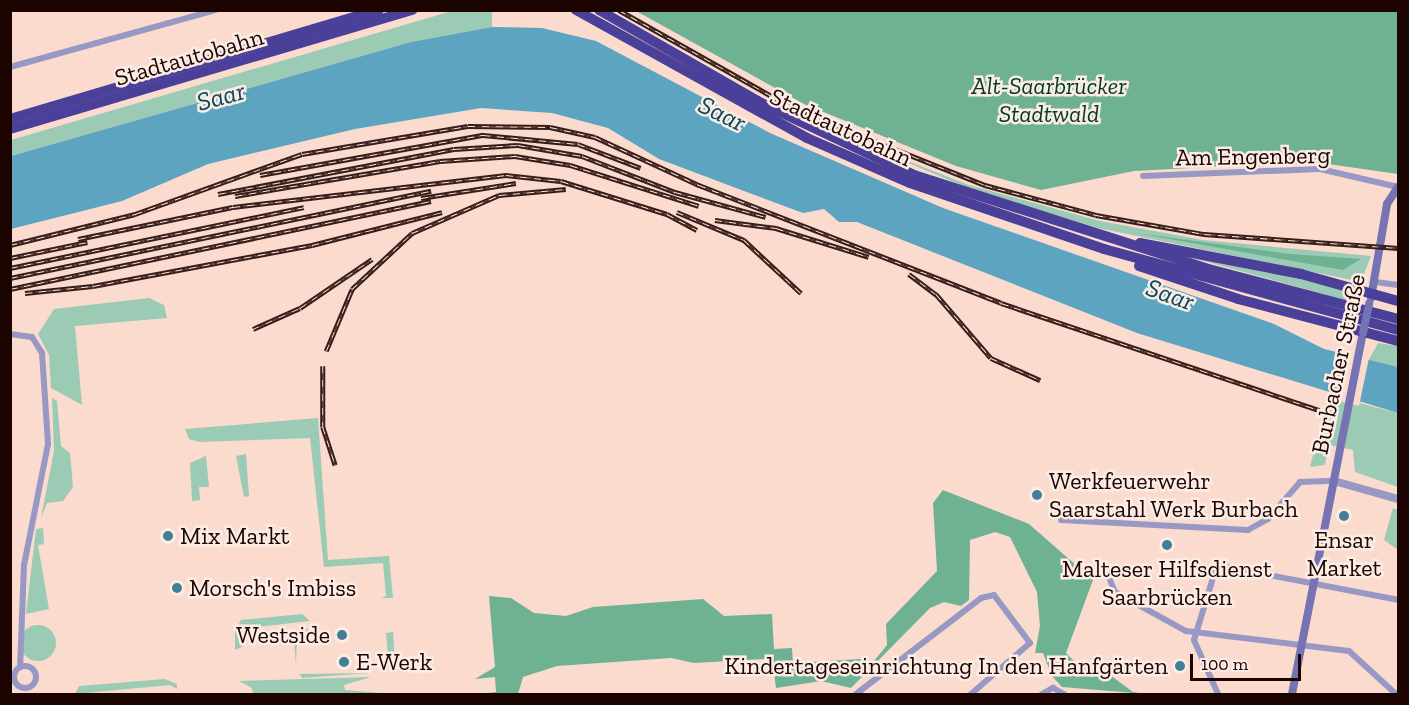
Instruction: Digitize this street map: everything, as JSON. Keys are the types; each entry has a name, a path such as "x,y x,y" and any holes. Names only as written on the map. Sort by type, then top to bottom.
{"highway":[{"name":"Stadtautobahn","path":"10,118 379,10"},
{"name":"Stadtautobahn","path":"10,129 413,10"},
{"name":"Stadtautobahn","path":"576,10 857,161 1105,244"},
{"name":"Stadtautobahn","path":"599,10 860,152 1105,244"},
{"path":"1105,244 1374,287 1398,301"},
{"path":"1105,244 1238,299 1398,341"},
{"path":"1105,244 1398,320"},
{"path":"1105,244 1398,330"}],"main road":[{"name":"Burbacher Straße","path":"1292,694 1339,450 1374,287 1387,204 1398,187"}],"street":[{"path":"10,67 215,10"},
{"name":"Am Engenberg","path":"1143,176 1320,169 1398,187"},
{"path":"1374,287 1398,285"},
{"path":"10,334 32,338 42,353 48,444 24,565 20,666 14,678 20,687 28,688 36,678 32,668 20,666"},
{"path":"1061,520 1248,530 1268,519 1300,482 1334,481 1398,499"},
{"path":"1218,694 1194,640 1221,564 1398,600"},
{"path":"1108,575 1115,592 1195,632 1302,643 1355,654 1396,694"},
{"path":"856,694 985,596 1000,597 1029,635 1028,650 970,694"},
{"path":"15,694 20,687"},
{"path":"1042,694 1053,688 1064,694"}],"green space":[{"path":"452,11 492,11 492,27 411,42 11,156 11,140"},
{"name":"Alt-Saarbrücker Stadtwald","path":"636,11 1398,11 1398,174 1321,163 1209,167 1134,171 1041,190 956,166 804,104"},
{"path":"832,131 969,185 1100,221 1203,240 1371,256 1364,274 1352,280 1098,228 968,188"},
{"path":"1136,233 1290,254 1361,259 1343,270"},
{"path":"1197,259 1327,284 1355,293 1356,303"},
{"path":"149,298 164,305 167,318 75,326 82,405 51,388 49,355 38,334 54,309"},
{"path":"1378,343 1398,346 1398,367 1368,361"},
{"path":"1328,395 1398,413 1398,487 1355,472 1353,450 1328,445 1325,465 1310,467"},
{"path":"52,398 57,401 61,446 70,453 73,487 63,501 47,503 41,518 54,451"},
{"path":"318,418 328,560 389,556 393,598 381,598 386,596 383,563 324,567 310,438 199,442 189,439 185,429"},
{"path":"246,454 249,496 244,497 236,456"},
{"path":"206,456 209,487 199,487 200,500 192,501 190,463"},
{"path":"943,490 1029,524 1093,580 1066,653 1079,666 1106,672 1133,692 1146,694 1062,687 1052,676 1043,653 1035,653 1040,626 1037,592 1010,537 995,532 970,540 969,600 961,606 944,602 930,608 851,688 821,681 776,688 773,665 764,659 694,663 671,658 557,666 523,677 518,694 479,694 496,692 495,677 475,679 495,667 489,596 511,598 534,613 566,616 593,607 703,599 724,616 772,614 774,649 792,648 793,663 860,659 870,666 887,645 886,624 937,571 933,503"},
{"path":"1393,508 1398,510 1398,550 1384,540"},
{"path":"43,528 44,544 38,545 49,609 26,614 36,529"},
{"path":"302,614 310,621 246,628 242,647 235,650 235,631 241,620"},
{"path":"38,625 51,630 56,643 51,656 38,661 25,656 20,643 25,630"},
{"path":"308,629 310,638 297,640 296,664 293,630"},
{"path":"393,632 395,667 389,668 386,633"},
{"path":"297,669 300,674 370,673 302,678"},
{"path":"371,677 344,685 345,690 392,694 253,694 252,688 239,681"},
{"path":"165,679 177,684 177,689 170,685 75,694 79,686"}],"water":[{"name":"Saar","path":"492,27 542,28 596,41 770,133 943,208 1274,324 1324,349 1398,367 1398,413 1137,333 857,222 839,222 824,209 803,213 659,159 608,128 552,113 481,108 355,129 208,164 122,201 11,229 11,156 411,42"}],"pier":[{"path":"1349,353 1369,358 1359,406 1339,401"}],"waterway":[{"path":"1330,408 1339,396"},
{"path":"1328,418 1329,412"}],"railway":[{"path":"619,10 795,109 985,185 1096,215 1204,234 1398,248"},
{"path":"10,245 135,214 302,154 468,126 550,127 595,137 699,185 1001,303 1319,410"},
{"path":"260,175 483,135 578,144 641,168"},
{"path":"218,194 454,149 518,145 582,156 675,192 766,217"},
{"path":"235,196 440,161 515,156 570,165 699,206"},
{"path":"78,239 233,207 506,175 561,181 667,214 697,230"},
{"path":"421,198 516,183"},
{"path":"326,351 352,289 412,233 499,195 566,189"},
{"path":"10,278 431,191"},
{"path":"10,289 431,201"},
{"path":"10,268 304,207"},
{"path":"25,293 93,286 312,245 442,212"},
{"path":"677,212 744,240 801,293"},
{"path":"715,220 776,228 869,257"},
{"path":"10,258 87,242"},
{"path":"253,329 300,308 372,259"},
{"path":"909,274 936,294 991,358 1040,380"},
{"path":"323,366 323,427 335,465"}],"place":[{"name":"Werkfeuerwehr Saarstahl Werk Burbach","path":"1037,495"},
{"name":"Ensar Market","path":"1344,516"},
{"name":"Mix Markt","path":"168,536"},
{"name":"Malteser Hilfsdienst Saarbrücken","path":"1167,545"},
{"name":"Morsch's Imbiss","path":"177,588"},
{"name":"Westside","path":"342,635"},
{"name":"E-Werk","path":"344,662"},
{"name":"Kindertageseinrichtung In den Hanfgärten","path":"1180,666"}]}
